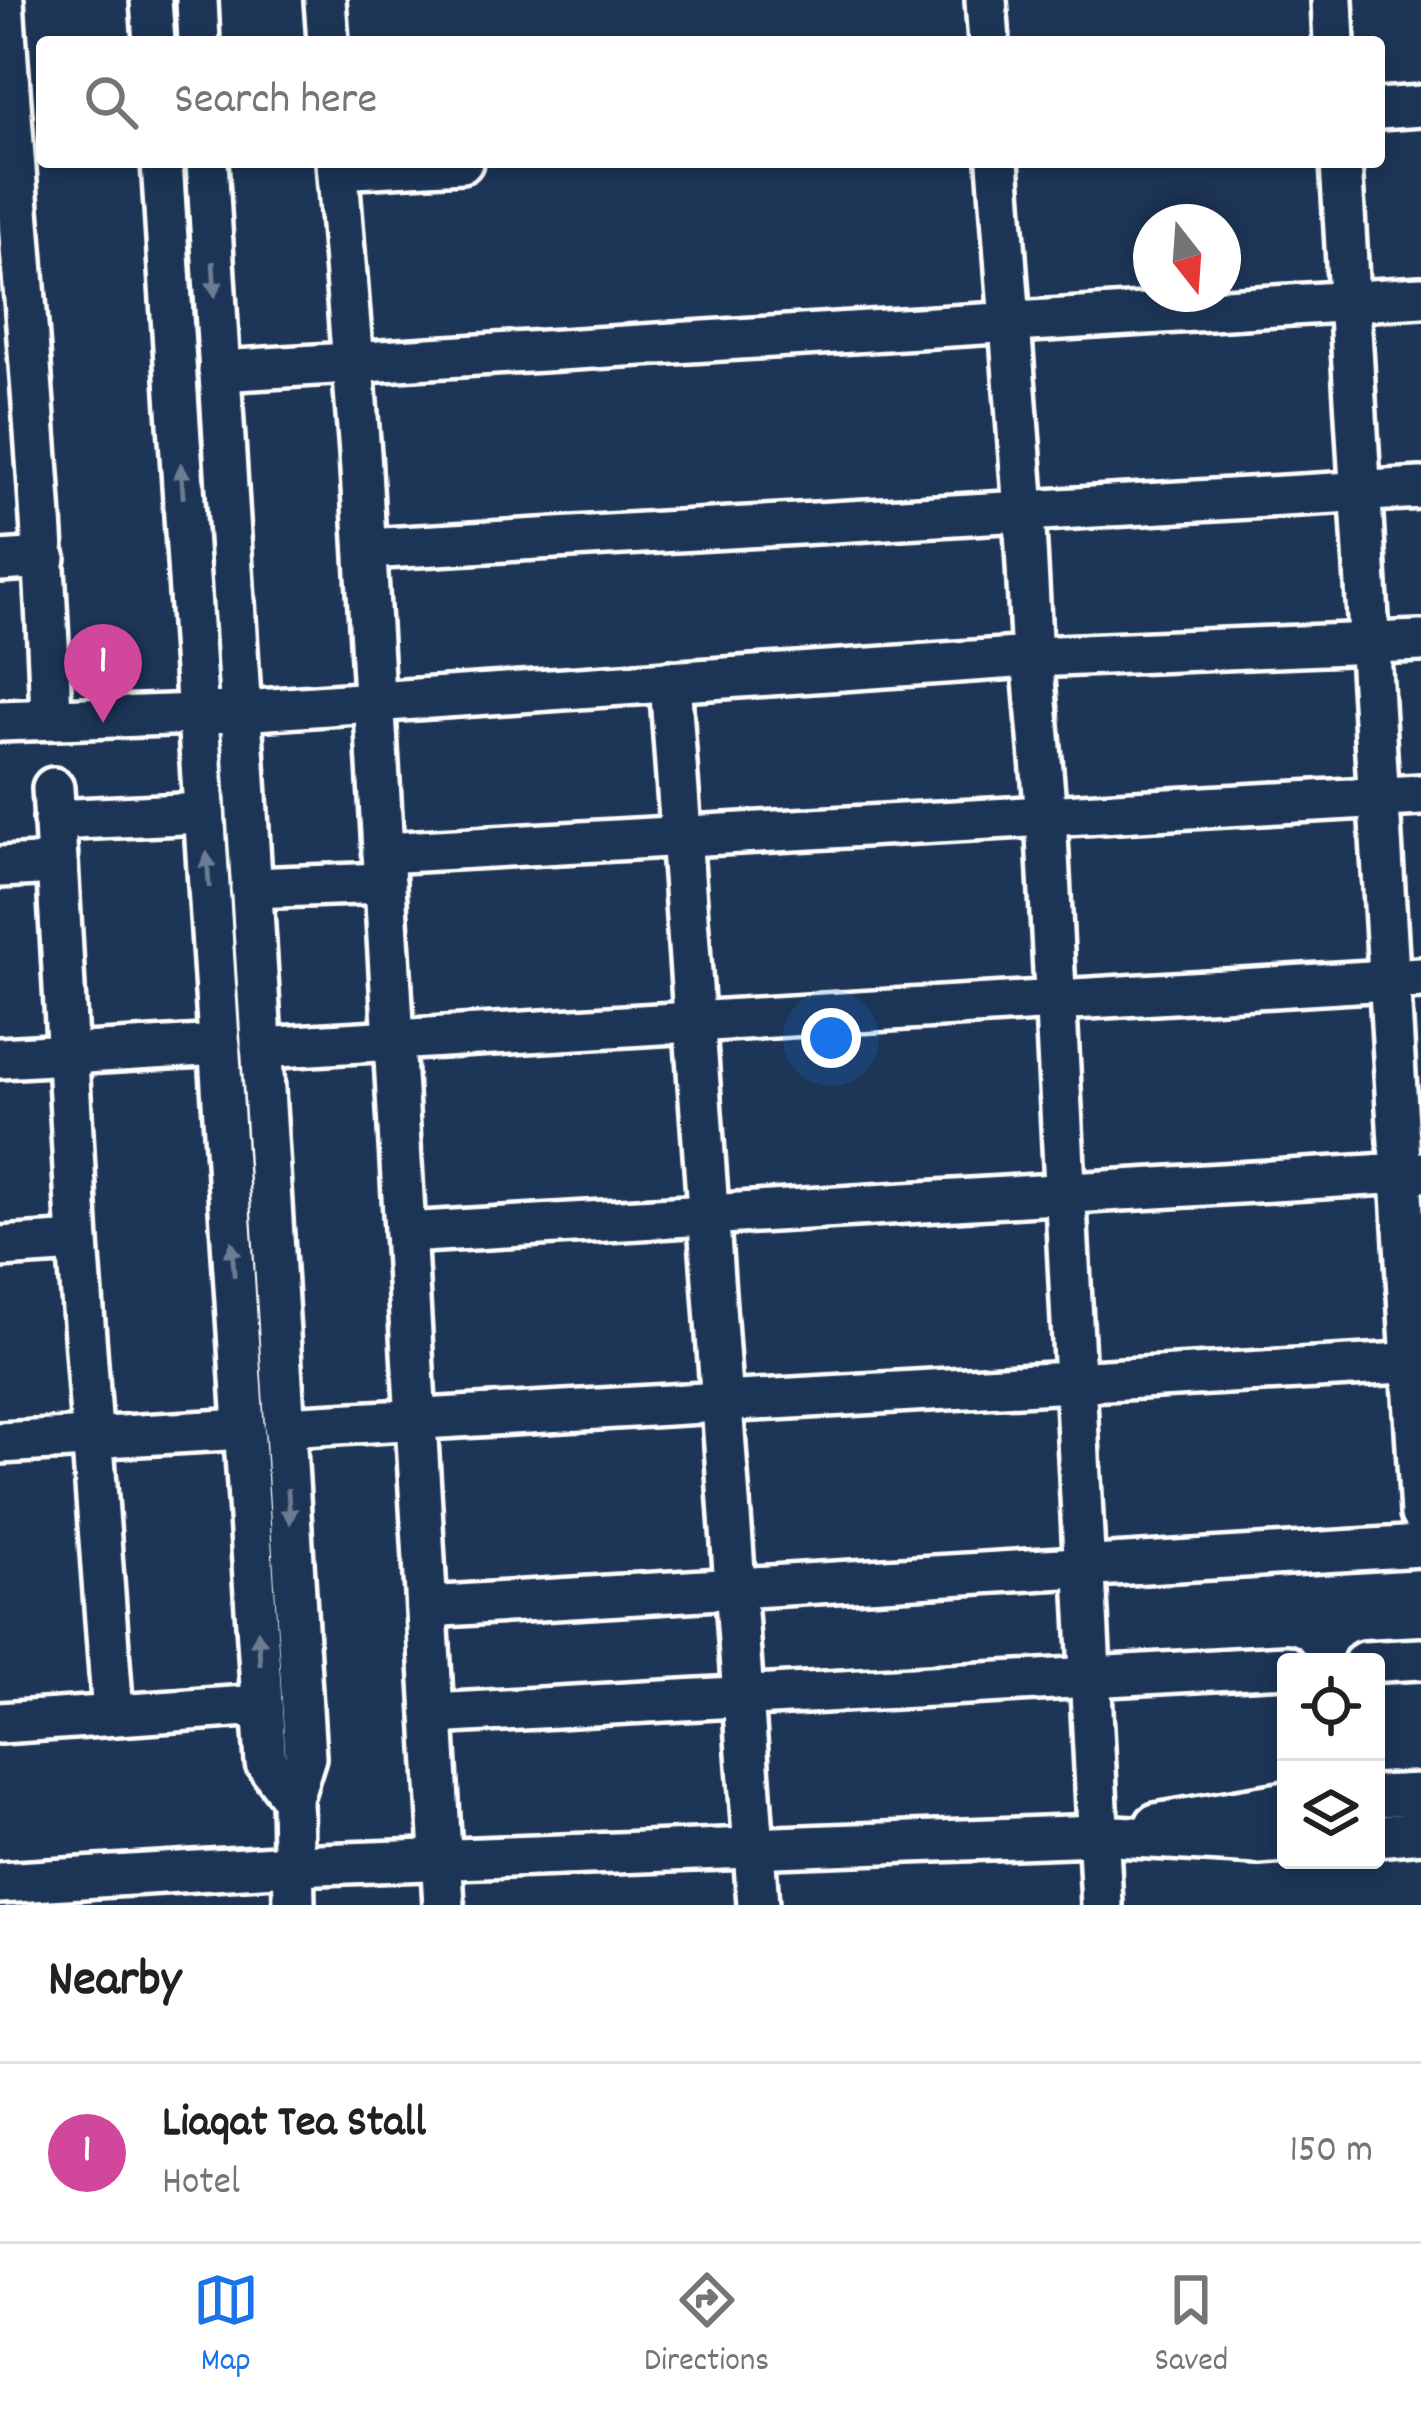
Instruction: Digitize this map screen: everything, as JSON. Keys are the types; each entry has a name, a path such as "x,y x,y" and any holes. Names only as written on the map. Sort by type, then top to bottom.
{"street":[{"path":"3,0 15,368 45,558 51,718"},
{"path":"151,0 154,36"},
{"path":"197,0 200,36"},
{"path":"325,0 328,36"},
{"path":"986,0 989,36"},
{"path":"1332,0 1334,36"},
{"path":"1385,109 1421,106"},
{"path":"162,168 266,1763 292,1798"},
{"path":"207,168 305,1757 292,1798 294,1905"},
{"path":"338,168 444,1905"},
{"path":"998,168 1046,816 1102,1905"},
{"path":"1341,168 1378,798 1405,979 1421,1514"},
{"path":"219,370 1421,297"},
{"path":"365,550 1421,488"},
{"path":"0,561 45,558"},
{"path":"0,721 198,714 1032,657 1421,641"},
{"path":"670,681 758,1905"},
{"path":"251,887 681,837 1421,795"},
{"path":"113,1715 78,1242 54,804 204,813"},
{"path":"0,867 57,864"},
{"path":"260,1048 1405,979"},
{"path":"0,1058 220,1045"},
{"path":"405,1233 1411,1172"},
{"path":"0,1247 78,1242"},
{"path":"284,1426 1416,1362"},
{"path":"0,1443 244,1429"},
{"path":"427,1607 1421,1546"},
{"path":"1385,1661 1421,1659"},
{"path":"433,1714 1277,1667"},
{"path":"0,1723 262,1705"},
{"path":"1385,1796 1421,1794"},
{"path":"1097,1835 1277,1804"},
{"path":"1385,1835 1421,1832"},
{"path":"0,1883 292,1865 1097,1835 1277,1843"}],"place":[{"name":"Liaqat Tea Stall","path":"103,723"}]}
